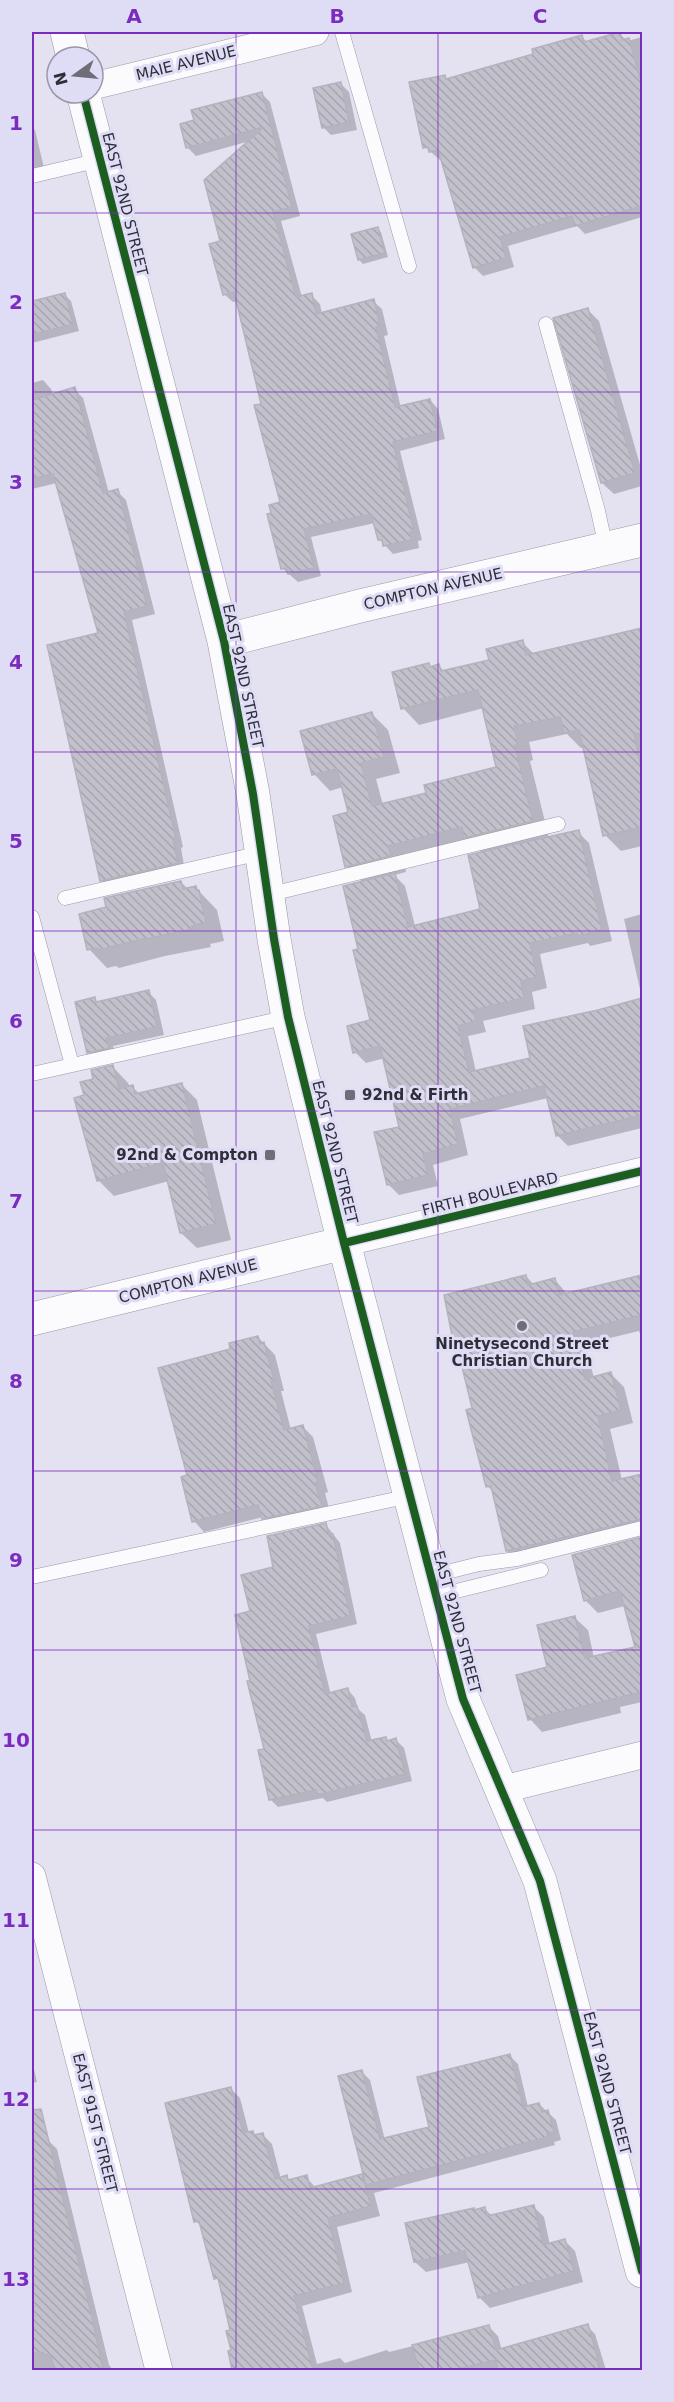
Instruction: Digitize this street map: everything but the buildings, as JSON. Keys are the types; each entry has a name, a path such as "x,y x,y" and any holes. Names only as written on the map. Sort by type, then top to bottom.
{"street":[{"name":"MAIE AVENUE","path":"105,83 315,32"},
{"name":"EAST 92ND STREET","path":"86,105 224,641 253,794 267,895 288,1017 344,1243 463,1699 540,1881 641,2259"},
{"name":"COMPTON AVENUE","path":"224,641 360,606 642,540"},
{"name":"FIRTH BOULEVARD","path":"344,1243 642,1171"},
{"name":"COMPTON AVENUE","path":"32,1319 344,1243"},
{"path":"500,1790 642,1755"},
{"name":"EAST 91ST STREET","path":"32,1876 159,2370"}],"lane":[{"path":"342,32 409,266"},
{"path":"32,176 100,160"},
{"path":"546,324 598,511 606,548"},
{"path":"267,895 558,824"},
{"path":"65,898 261,853"},
{"path":"32,917 72,1065"},
{"path":"32,1074 288,1017"},
{"path":"32,1577 410,1496"},
{"path":"433,1586 480,1564 517,1559 642,1528"},
{"path":"433,1586 541,1570"}],"cycle path":[{"path":"86,105 224,641 253,794 288,1017 344,1243 463,1699 540,1881 642,2271"},
{"path":"344,1243 642,1171"}],"place":[{"name":"92nd & Firth","path":"350,1095"},
{"name":"92nd & Compton","path":"270,1155"},
{"name":"Ninetysecond Street Christian Church","path":"522,1326"}]}
